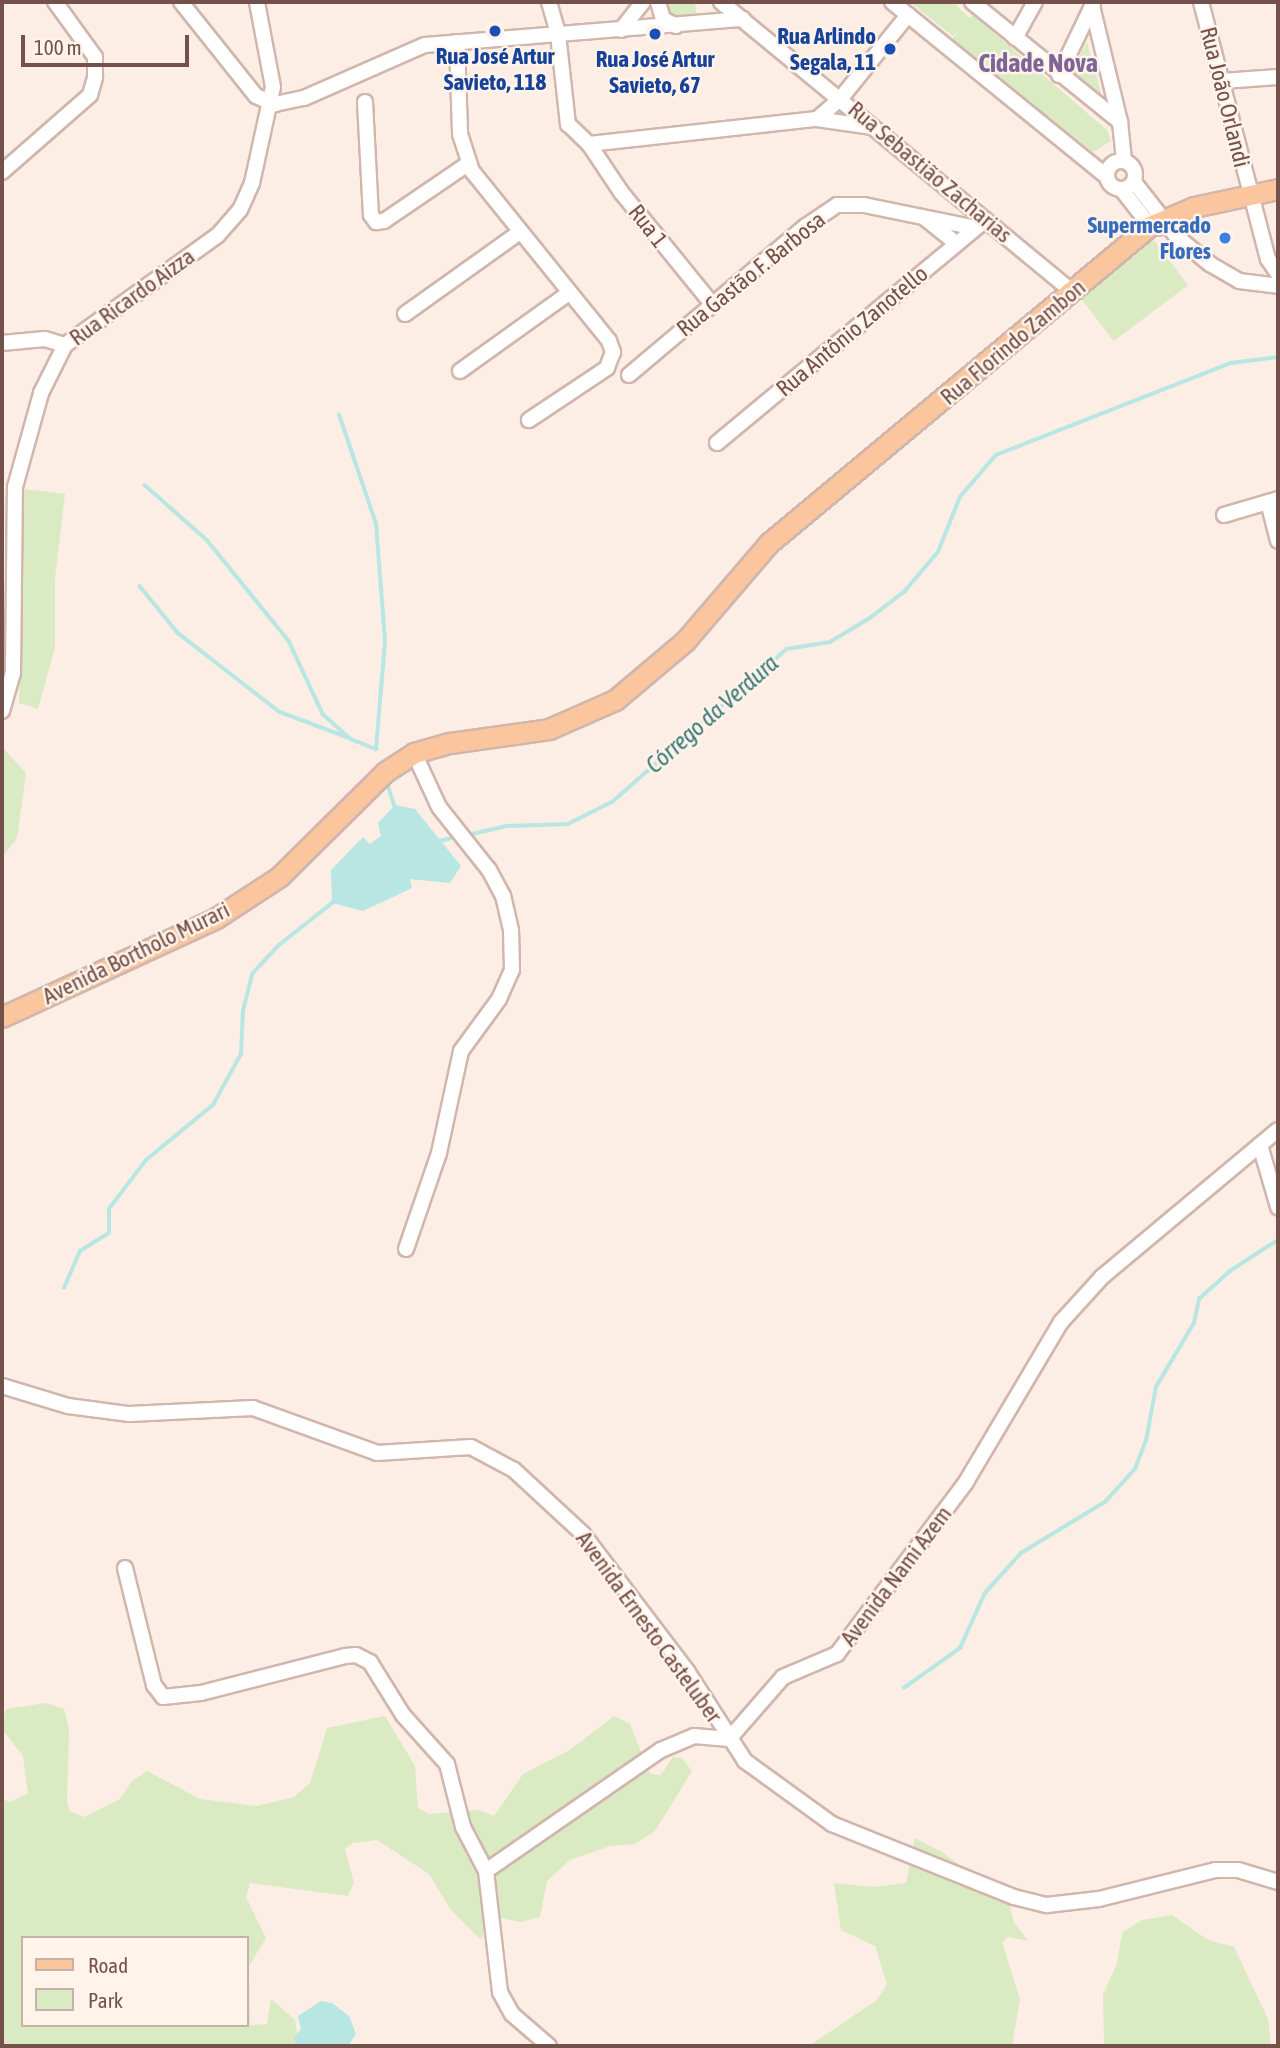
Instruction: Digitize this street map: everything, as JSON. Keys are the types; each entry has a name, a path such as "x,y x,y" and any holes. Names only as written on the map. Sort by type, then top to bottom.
{"main road":[{"name":"Rua Florindo Zambon","path":"802,514 1073,292 1162,226 1250,192 1278,189"},
{"name":"Avenida Bortholo Murari","path":"2,1017 167,943 227,911 279,877 385,772 414,753 450,743 549,729 606,705 662,663 749,562 802,514"}],"street":[{"path":"2,172 89,94 95,77 94,57 55,2"},
{"path":"181,2 230,66 275,104 404,51 457,42 743,19"},
{"name":"Rua Ricardo Aizza","path":"2,712 13,673 12,513 19,460 41,393 65,345 233,220 252,183 275,104 273,78 257,2"},
{"name":"Rua 1","path":"549,2 558,34 568,124 589,144 615,184 712,304"},
{"path":"621,30 643,2"},
{"path":"658,2 663,19 676,26"},
{"name":"Rua Sebastião Zacharias","path":"721,2 879,129 982,224 1073,292"},
{"path":"892,2 1107,177 1112,186 1128,186 1162,226 1210,264 1254,284 1278,286"},
{"path":"972,2 1059,75 1120,121"},
{"path":"1015,38 1035,2"},
{"name":"Rua João Orlandi","path":"1201,2 1268,259 1278,274"},
{"path":"1059,75 1093,4"},
{"path":"1093,4 1120,121 1124,161"},
{"path":"817,118 841,98 908,15"},
{"path":"457,42 460,134 469,163 520,232 609,341 613,360 607,368 529,420"},
{"path":"1222,80 1278,77"},
{"path":"365,102 371,215 376,222 384,221 469,163"},
{"path":"589,144 817,118 879,129"},
{"path":"1107,177 1111,165 1124,161"},
{"path":"1124,161 1133,167 1128,186"},
{"name":"Rua Gastão F. Barbosa","path":"629,375 712,304 836,205 864,205 926,219 982,224"},
{"path":"926,219 956,243"},
{"name":"Rua Antônio Zanotello","path":"717,443 982,224"},
{"path":"405,314 520,232"},
{"path":"1254,284 1268,259"},
{"path":"460,371 569,293"},
{"path":"2,342 50,339 65,345"},
{"path":"1224,515 1273,501 1278,541"},
{"path":"407,1249 439,1153 461,1051 499,999 512,970 511,930 503,896 489,870 439,807 414,753"},
{"name":"Avenida Nami Azem","path":"729,1739 783,1676 830,1659 847,1644 966,1482 1046,1344 1070,1312 1111,1270 1278,1130"},
{"path":"1259,1145 1278,1207"},
{"name":"Avenida Ernesto Casteluber","path":"2,1386 68,1406 130,1414 253,1408 377,1453 471,1447 492,1455 540,1491 583,1534 687,1671 729,1739 759,1774 832,1824 1014,1897 1069,1904 1215,1870 1238,1870 1278,1882"},
{"path":"125,1568 154,1685 163,1697 201,1693 345,1656 356,1655 370,1662 403,1715 447,1764 463,1827 485,1871 500,1992 512,2014 549,2046"},
{"path":"485,1871 661,1750 694,1736 729,1739"}],"green space":[{"path":"667,2 695,2 696,12 694,16 670,18"},
{"path":"910,2 953,2 969,18 973,15 1107,130 1111,141 1093,152 951,40 963,25 953,36"},
{"path":"1087,42 1102,97 1072,71"},
{"path":"1153,239 1188,285 1114,341 1079,295"},
{"path":"24,489 65,494 55,578 55,647 38,709 19,703"},
{"path":"2,747 26,773 17,838 2,858"},
{"path":"46,1703 64,1709 69,1729 67,1801 69,1811 84,1817 120,1799 131,1782 147,1771 200,1799 256,1806 294,1797 310,1783 327,1728 385,1716 415,1766 418,1808 429,1814 479,1810 494,1816 523,1774 570,1750 614,1716 630,1724 650,1774 661,1775 673,1757 682,1758 692,1771 655,1831 634,1844 610,1846 570,1860 547,1881 540,1917 521,1922 491,1916 481,1940 451,1910 429,1874 377,1840 353,1843 345,1849 354,1883 348,1896 250,1883 246,1897 266,1938 249,1966 250,2025 267,2024 271,1999 295,2020 299,2046 2,2046 2,1799 10,1802 28,1793 23,1756 2,1729 6,1709"},
{"path":"915,1838 942,1852 1009,1902 1014,1923 1029,1941 1008,1937 1002,1942 1020,1999 1012,2046 809,2046 877,2000 887,1984 875,1946 841,1930 834,1883 873,1887 906,1883"},
{"path":"1172,1915 1208,1940 1234,1947 1268,2019 1271,2046 1104,2046 1103,1994 1117,1964 1122,1933 1142,1920"}],"water":[{"path":"395,805 415,809 461,866 450,883 410,879 412,888 363,911 332,903 331,870 363,837 370,844 381,836 378,823"},
{"path":"321,2001 332,2003 349,2016 356,2034 348,2046 296,2046 294,2037 301,2029 298,2016"}],"waterway":[{"name":"Córrego da Verdura","path":"472,834 506,826 568,824 612,802 787,649 830,642 870,618 904,592 938,552 960,497 996,455 1231,363 1278,357"},
{"path":"145,485 208,541 289,641 323,714 351,739 376,749 385,641 376,524 339,415"},
{"path":"140,586 178,633 280,712 347,737"},
{"path":"387,782 396,810"},
{"name":"Córrego da Verdura","path":"439,841 452,838"},
{"path":"64,1288 80,1251 109,1233 109,1209 146,1160 213,1105 241,1054 243,1011 252,974 279,945 336,900"},
{"path":"904,1688 960,1648 985,1593 1021,1553 1105,1502 1135,1469 1146,1441 1156,1387 1194,1323 1199,1299 1230,1271 1278,1240"}],"place":[{"name":"Rua José Artur Savieto, 118","path":"495,31"},
{"name":"Rua José Artur Savieto, 67","path":"655,34"},
{"name":"Rua Arlindo Segala, 11","path":"890,49"},
{"name":"Supermercado Flores","path":"1225,238"}],"district":[{"name":"Cidade Nova","path":"1038,64"}]}
